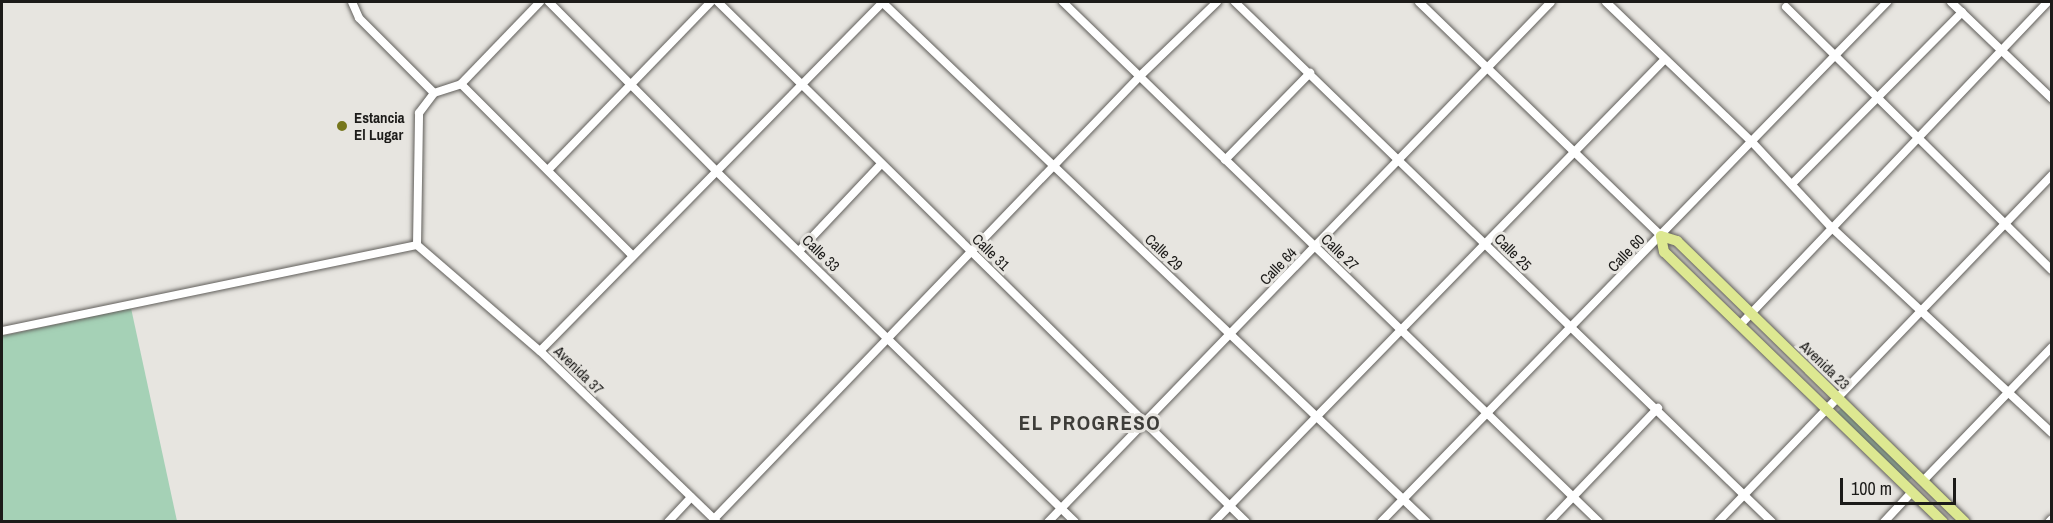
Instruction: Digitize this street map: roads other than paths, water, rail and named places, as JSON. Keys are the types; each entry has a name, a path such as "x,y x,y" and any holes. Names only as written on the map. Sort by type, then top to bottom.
{"main road":[{"name":"Avenida 23","path":"1943,522 1664,252 1661,237 1677,241 1965,522"},
{"path":"1912,492 1923,480"}],"street":[{"path":"352,2 359,18 434,93"},
{"path":"2,331 417,244 420,233 416,137 419,113 434,93 461,84 540,2"},
{"name":"Calle 33","path":"549,2 630,85 889,336 1075,522"},
{"path":"548,170 711,2"},
{"name":"Calle 31","path":"718,2 1246,522"},
{"path":"540,351 883,2"},
{"name":"Calle 29","path":"883,2 1317,414 1427,522"},
{"name":"Calle 27","path":"1063,2 1599,522"},
{"path":"716,520 889,336 1140,76 1217,2"},
{"name":"Calle 25","path":"1235,2 1400,160 1571,329 1658,408 1772,522"},
{"name":"Avenida 23","path":"1419,2 1661,237"},
{"name":"Calle 64","path":"1048,522 1551,2"},
{"path":"1606,2 1752,142 1832,227 2052,434"},
{"name":"Calle 60","path":"1382,522 1887,2"},
{"path":"1951,2 2052,99"},
{"path":"1740,325 1919,135 2049,2"},
{"path":"1786,7 1919,135 2052,270"},
{"path":"1792,184 1962,12"},
{"path":"1214,522 1665,59"},
{"path":"1226,160 1310,73"},
{"path":"461,84 633,256"},
{"path":"799,251 881,164"},
{"path":"1718,522 2004,222 2052,175"},
{"name":"Avenida 37","path":"417,244 540,351 716,520"},
{"path":"1923,480 2052,348"},
{"path":"1549,522 1658,408"},
{"path":"1884,522 1912,492"},
{"path":"668,522 691,497"}],"place":[{"name":"Estancia El Lugar","path":"342,126"}],"district":[{"name":"EL PROGRESO","path":"1090,423"}]}
